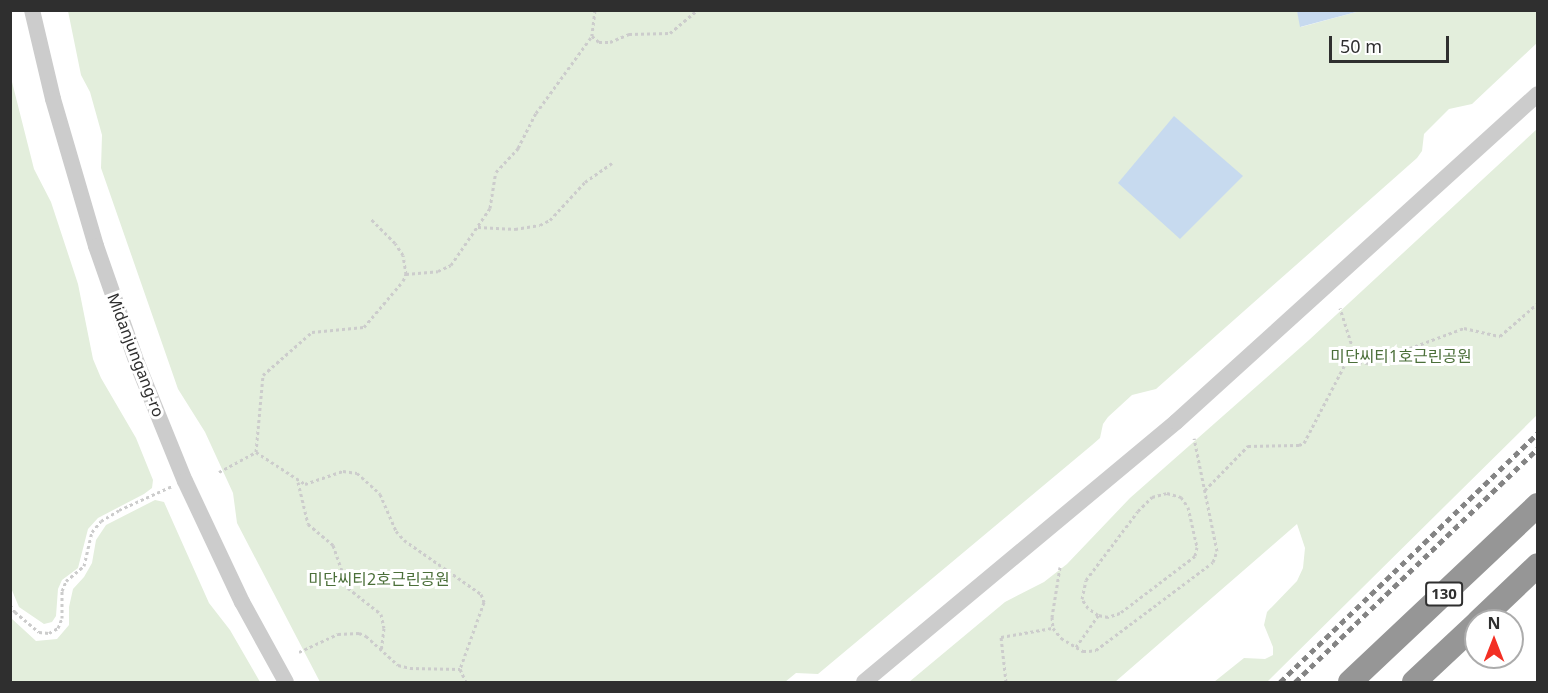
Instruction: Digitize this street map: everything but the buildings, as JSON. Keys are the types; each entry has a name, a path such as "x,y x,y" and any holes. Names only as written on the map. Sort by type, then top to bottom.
{"highway":[{"name":"130","path":"1350,682 1538,505"},
{"name":"130","path":"1491,609 1538,565"},
{"name":"130","path":"1414,682 1464,634"}],"street":[{"name":"Midanjungang-ro","path":"32,10 53,99 96,246 137,363 185,481 242,602 286,682"},
{"path":"864,682 1176,422 1538,94"}],"path":[{"path":"406,274 444,270 478,227 492,204 493,176 518,148 536,113 592,36 595,10"},
{"path":"592,36 598,42 610,42 628,34 670,33 698,10"},
{"path":"478,227 515,229 540,225 550,220 585,182 612,163"},
{"path":"256,452 262,375 312,332 364,327 400,287 406,274 403,255 395,243 370,219"},
{"path":"1347,361 1370,363 1464,328 1500,336 1538,303"},
{"path":"1205,490 1248,446 1302,445 1354,345 1340,308"},
{"path":"1060,567 1052,617 1053,628 1061,638 1083,651 1096,650 1214,562 1218,551 1194,438"},
{"path":"219,472 256,452"},
{"path":"256,452 298,482 311,483 343,471 357,473 380,494 396,531 404,540 481,594 484,602 460,669 466,682"},
{"path":"10,605 39,632 49,633 58,628 62,618 62,591 66,581 84,566 92,532 101,521 119,510 185,481"},
{"path":"298,482 308,524 333,545 348,588 381,614 384,628 381,651"},
{"path":"1167,493 1181,497 1188,507 1194,529 1197,548 1195,556 1120,613 1108,617 1098,615 1084,604 1082,593 1086,580 1105,551 1152,497 1167,493"},
{"path":"1076,647 1098,615"},
{"path":"1006,682 1001,637 1053,628"},
{"path":"299,652 326,638 348,633 366,636 398,665 410,668 460,669"}],"green space":[{"name":"미단씨티2호근린공원","path":"1297,10 1301,27 1360,11 1537,10 1538,42 1472,104 1449,109 1424,134 1422,151 1417,158 1156,389 1132,395 1108,417 1103,424 1100,438 1092,445 818,674 796,673 785,682 320,682 237,523 233,493 205,432 178,389 101,168 102,135 90,92 81,75 68,11"},
{"path":"10,74 34,169 51,202 78,284 93,359 101,378 136,438 153,480 152,488 98,518 88,529 78,568 62,580 58,589 56,616 52,622 44,624 19,607 11,588"},
{"name":"미단씨티1호근린공원","path":"1537,129 1537,415 1267,682 1214,682 1244,658 1265,659 1273,655 1273,647 1264,625 1267,612 1297,581 1303,568 1305,548 1297,524 1115,682 909,682 1005,602 1044,582 1067,564 1130,498 1309,340"},
{"path":"155,500 164,502 209,603 230,630 260,682 11,682 11,618 36,641 57,639 69,625 69,607 73,589 84,577 92,563 96,540 106,525"}],"water":[{"path":"1297,10 1360,11 1300,27"},
{"path":"1174,116 1243,176 1180,239 1118,183"}],"railway":[{"path":"1280,682 1538,433"},
{"path":"1295,682 1538,448"}]}
